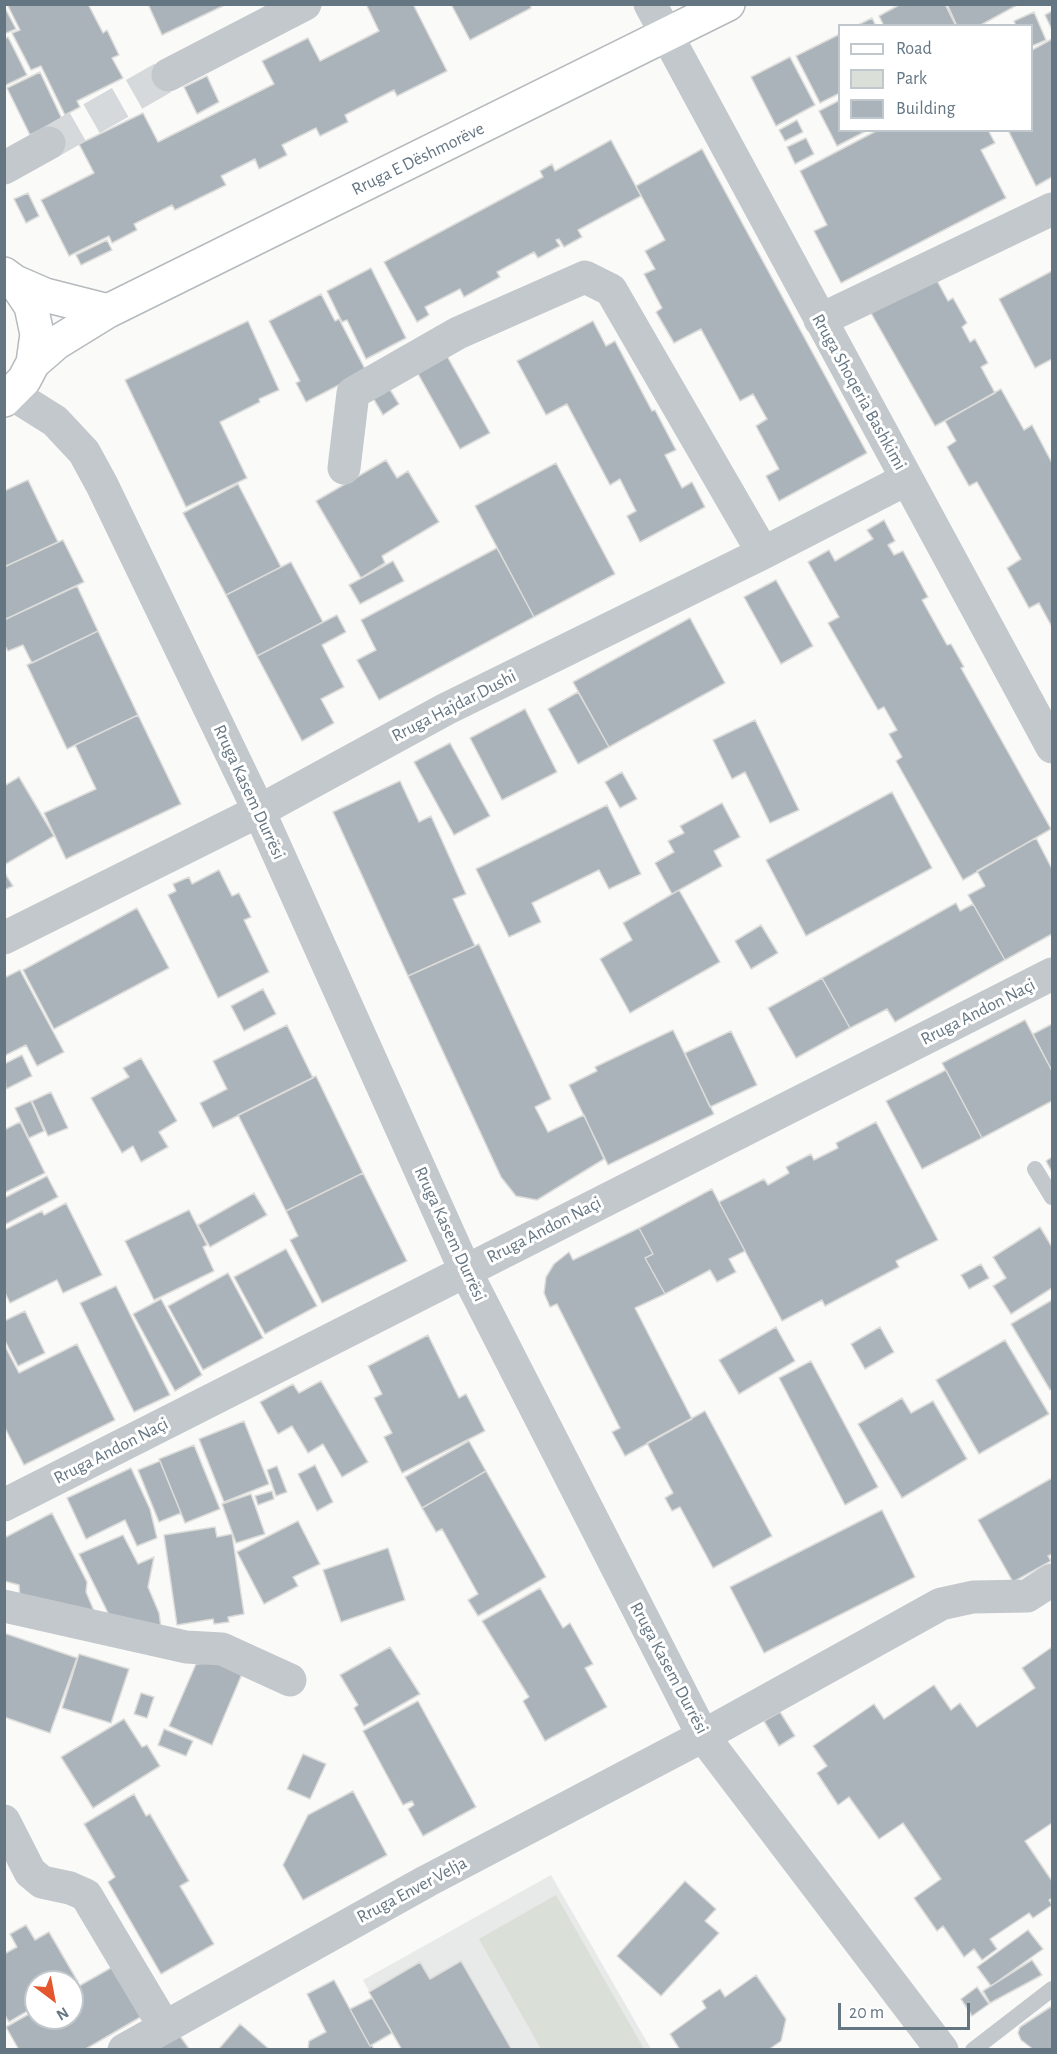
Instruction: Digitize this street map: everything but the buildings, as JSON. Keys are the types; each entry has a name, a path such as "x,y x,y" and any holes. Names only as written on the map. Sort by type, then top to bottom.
{"main road":[{"name":"Rruga E Dëshmorëve","path":"33,363 56,343 108,311 728,4"},
{"path":"10,278 45,295 108,311"},
{"path":"8,397 33,363 37,334 31,306 10,278"}],"street":[{"path":"168,75 305,4"},
{"name":"Rruga Shoqeria Bashkimi","path":"650,4 1053,747"},
{"path":"4,168 49,143"},
{"path":"820,320 1053,209"},
{"path":"344,468 353,393 458,333 585,277 611,290 763,553"},
{"name":"Rruga Kasem Durrësi","path":"8,397 55,422 84,452 102,485 259,811 465,1270 703,1736 942,2049"},
{"name":"Rruga Hajdar Dushi","path":"4,938 259,811 446,709 763,553 907,479"},
{"name":"Rruga Andon Naçi","path":"4,1505 1053,974"},
{"name":"Rruga Enver Velja","path":"124,2049 427,1881 703,1736 940,1604 973,1597 1027,1596 1053,1580"},
{"path":"4,1606 186,1647 222,1649 290,1680"},
{"path":"4,1821 30,1872 42,1882 70,1888 86,1895 164,2026"}],"lane":[{"path":"1035,1168 1053,1197"},
{"path":"973,2049 1053,1989"}],"shaded area":[{"path":"551,1875 651,2049 402,2049 363,1980"}],"green space":[{"path":"556,1895 644,2049 541,2049 479,1939"}],"tunnel":[{"path":"49,143 168,75"}]}
